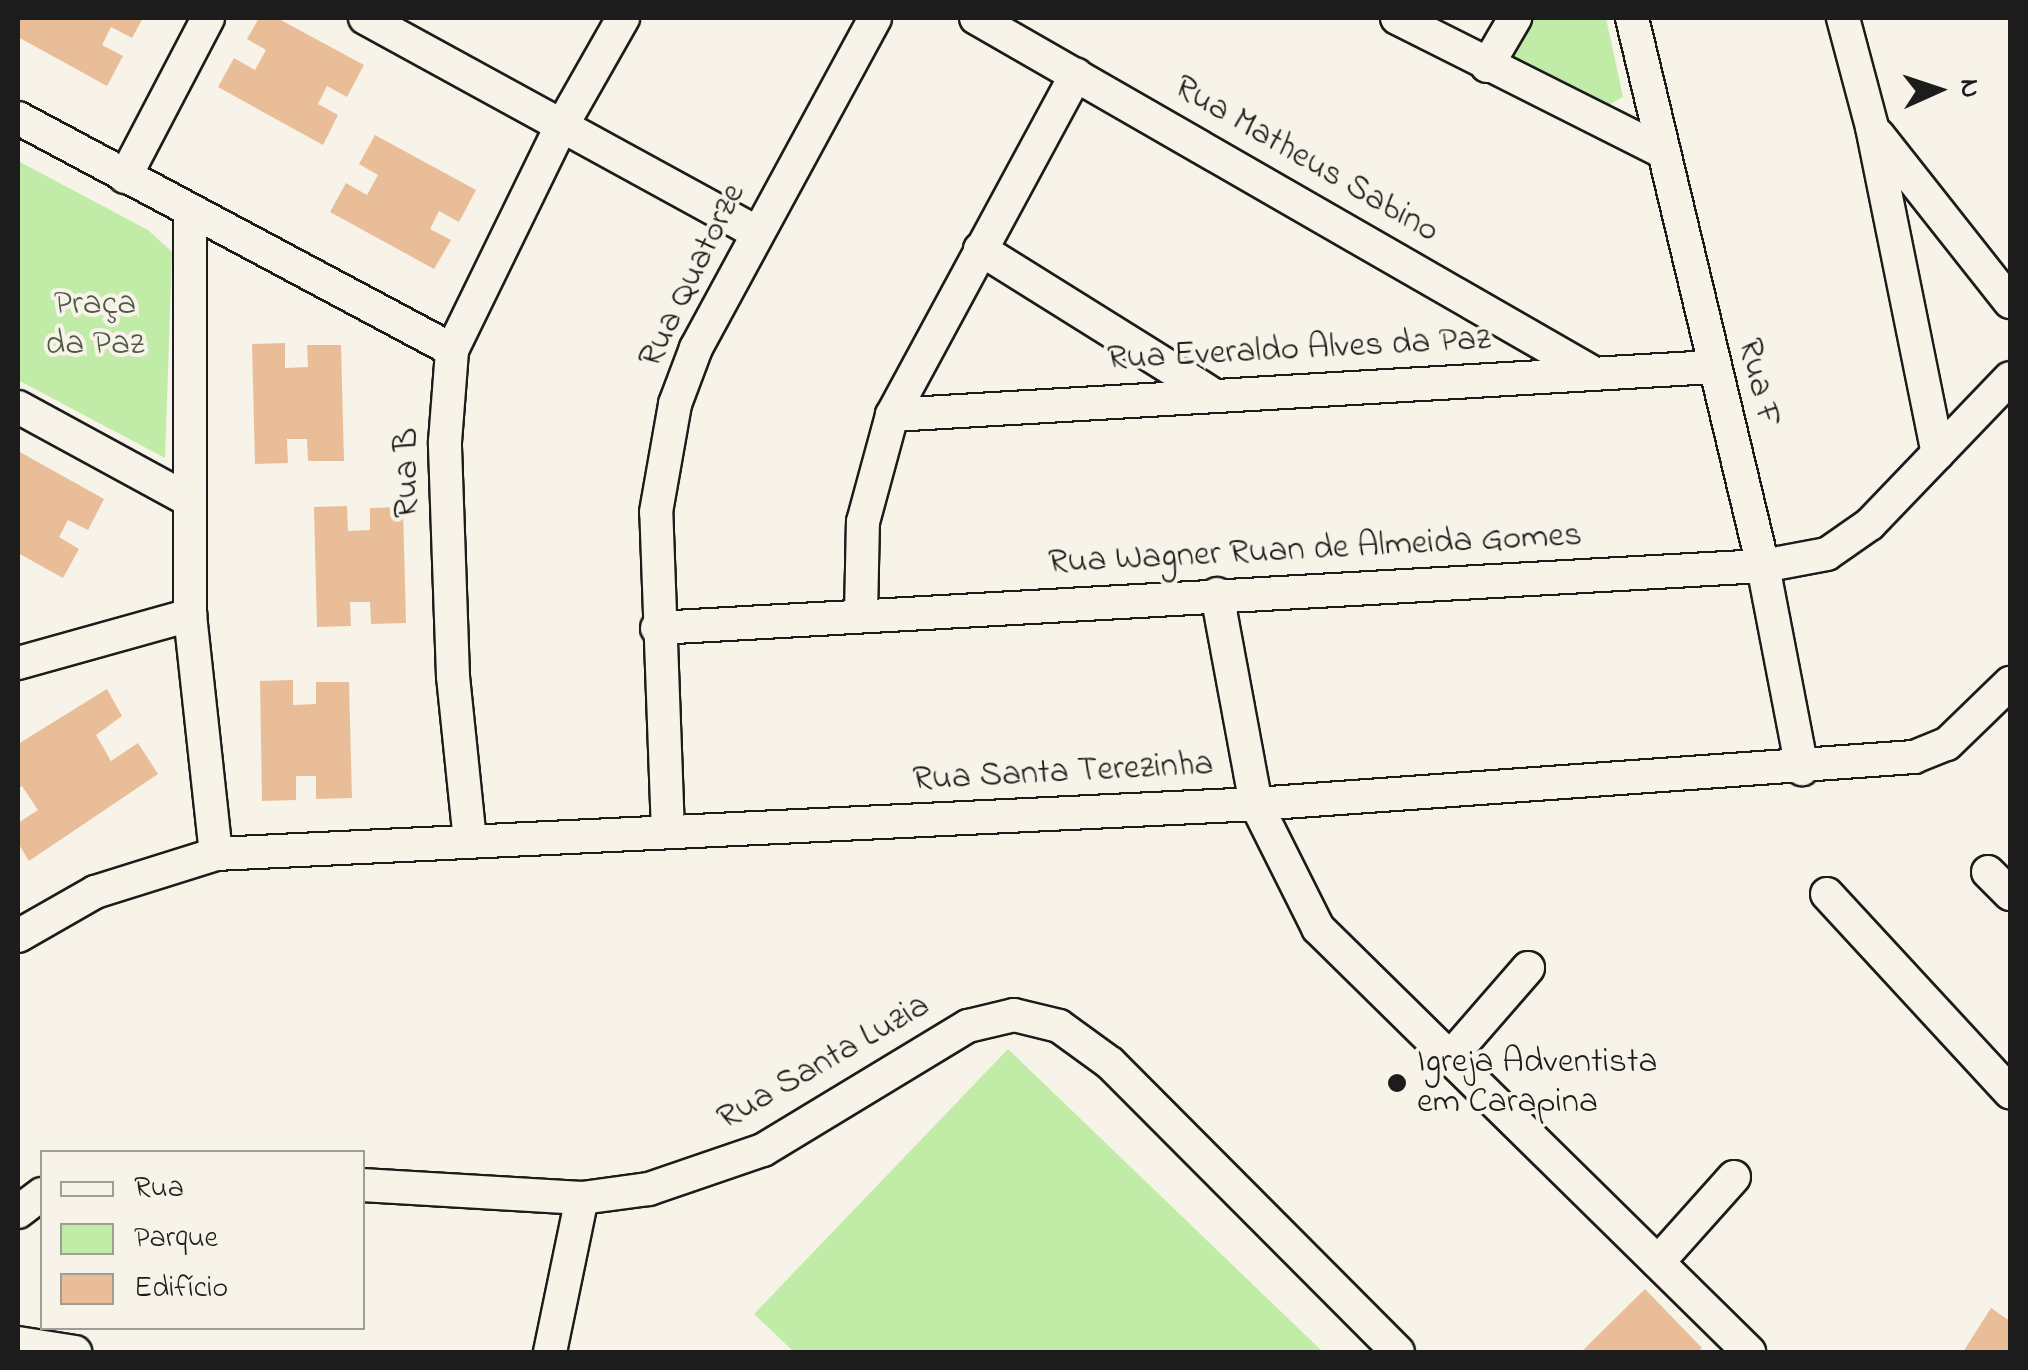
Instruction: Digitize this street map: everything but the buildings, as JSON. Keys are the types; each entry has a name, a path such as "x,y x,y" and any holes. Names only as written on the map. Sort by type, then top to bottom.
{"street":[{"path":"126,177 208,18"},
{"path":"366,18 560,129 756,234"},
{"name":"Rua B","path":"470,841 451,618 445,442 452,350 560,129 624,18"},
{"name":"Rua Quatorze","path":"668,832 657,628 656,512 675,404 756,234 876,18"},
{"name":"Rua Matheus Sabino","path":"976,18 1595,374"},
{"path":"1397,18 1664,152"},
{"path":"1488,66 1515,18"},
{"name":"Rua F","path":"1632,18 1712,368 1763,566 1802,768"},
{"path":"1843,18 1872,127 1938,453"},
{"path":"861,616 862,522 892,414 1076,74"},
{"path":"18,118 452,350"},
{"path":"1872,127 2010,302"},
{"path":"190,212 190,616 216,854"},
{"path":"980,248 1212,394"},
{"name":"Rua Everaldo Alves da Paz","path":"892,414 1712,368"},
{"name":"Rua Wagner Ruan de Almeida Gomes","path":"657,628 1763,566 1827,554 1870,524 2010,378"},
{"path":"18,407 188,499"},
{"path":"1216,594 1256,804 1318,928 1749,1352"},
{"path":"18,663 190,616"},
{"name":"Rua Santa Terezinha","path":"18,936 96,892 216,854 1256,804 1914,757 1947,744 2010,683"},
{"path":"1826,894 2010,1092"},
{"path":"1448,1060 1528,968"},
{"name":"Rua Santa Luzia","path":"365,1185 582,1198 648,1189 764,1150 968,1026 1014,1015 1059,1026 1110,1063 1398,1352"},
{"path":"1658,1262 1734,1177"},
{"path":"18,1212 40,1196"},
{"path":"550,1352 582,1198"},
{"path":"18,1344 74,1352"}],"green space":[{"path":"1528,18 1606,18 1623,97 1605,107 1505,58"},
{"name":"Praça da Paz","path":"18,161 148,230 172,252 165,458 18,380"},
{"path":"1008,1049 1323,1352 794,1352 754,1314"}],"place":[{"name":"Igreja Adventista em Carapina","path":"1397,1083"}]}
